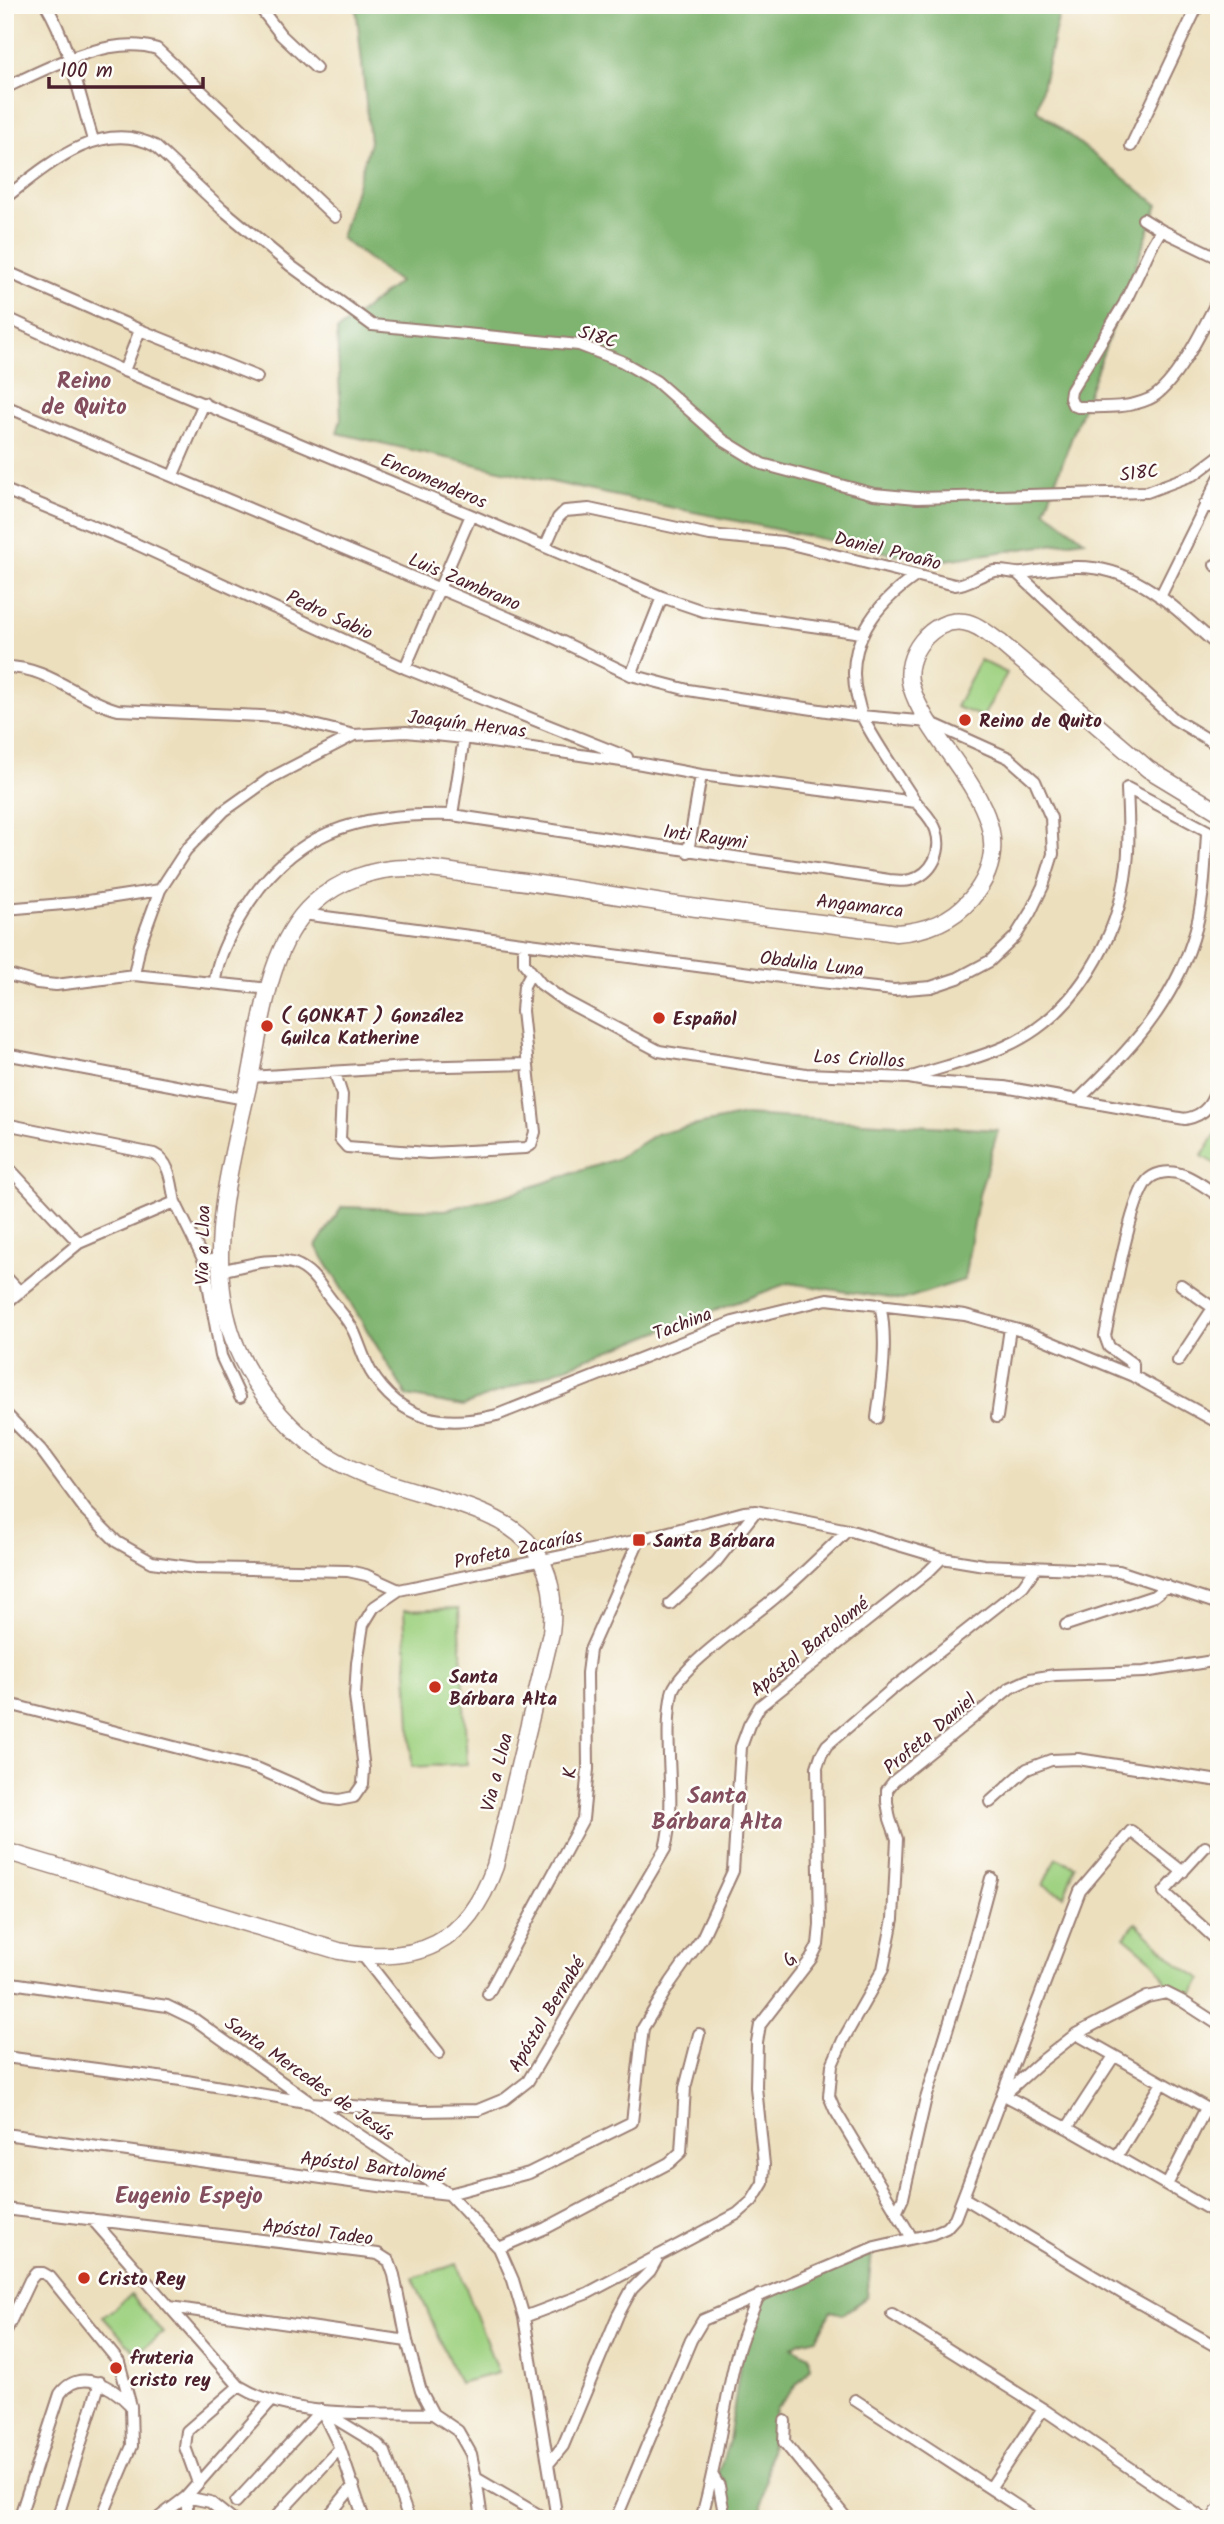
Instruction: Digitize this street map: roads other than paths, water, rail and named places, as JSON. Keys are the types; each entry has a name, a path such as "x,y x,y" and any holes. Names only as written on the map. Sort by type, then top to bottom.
{"street":[{"path":"46,5 68,58 93,140"},
{"path":"258,5 281,35 316,68"},
{"path":"1131,146 1198,5"},
{"path":"5,88 68,58 127,46 144,45 157,50 335,217"},
{"name":"S18C","path":"5,198 44,168 93,140 126,137 142,139 155,146 231,217 291,266 372,325 579,345 621,361 656,381 723,440 762,464 874,494 917,498 1147,492 1195,474 1219,456"},
{"path":"1143,219 1219,257"},
{"path":"1161,230 1124,304 1071,391 1073,405 1123,406 1151,399 1169,385 1219,297"},
{"path":"5,271 257,377"},
{"name":"Encomenderos","path":"5,317 124,371 662,597 703,611 862,633"},
{"path":"124,371 140,330"},
{"path":"173,474 204,403"},
{"name":"Luis Zambrano","path":"5,405 540,631 631,675 688,690 862,716 929,722"},
{"path":"1160,597 1219,478"},
{"name":"Pedro Sabio","path":"5,490 136,544 405,668 642,764"},
{"path":"1205,504 1219,511"},
{"name":"Daniel Proaño","path":"545,547 558,518 565,511 589,509 710,536 783,542 955,585 964,584 992,571 1005,570 1018,574 1078,567 1113,571 1142,583 1219,646"},
{"path":"405,668 471,515"},
{"path":"1018,574 1174,719 1219,746"},
{"name":"Inti Raymi","path":"215,983 225,948 254,894 274,870 304,845 345,825 409,814 452,815 688,852 909,881 924,874 934,863 939,848 936,830 862,716 854,669 862,633 886,600 916,576"},
{"path":"631,675 662,597"},
{"name":"Angamarca","path":"270,989 284,942 303,914 328,892 368,874 411,868 555,885 680,906 896,933 928,929 943,923 964,908 976,893 985,877 992,843 982,802 929,722 910,683 909,670 913,654 929,634 953,622 970,624 1000,643 1148,769 1219,812"},
{"path":"5,667 20,667 41,673 99,705 118,710 285,718 355,735"},
{"name":"Obdulia Luna","path":"303,914 894,990 931,987 958,978 990,961 1015,937 1043,886 1053,854 1051,818 1035,781 1009,758 929,722"},
{"name":"Joaquín Hervas","path":"134,975 140,944 160,890 186,849 225,811 269,779 355,735 406,732 464,738 701,775 916,802"},
{"path":"452,815 464,738"},
{"path":"688,852 701,775"},
{"path":"909,1078 1004,1047 1052,1016 1085,977 1109,937 1121,901 1128,863 1128,788 1219,837"},
{"path":"1079,1099 1126,1054 1149,1025 1182,966 1196,925 1208,832"},
{"path":"5,909 75,904 160,890"},
{"path":"335,1073 342,1095 340,1139 347,1147 428,1153 519,1150 531,1145 535,1132 522,998 531,973 524,962 524,944"},
{"name":"Los Criollos","path":"531,973 563,1000 659,1051 807,1073 909,1078 1004,1087 1185,1119 1206,1111 1219,1083"},
{"path":"5,974 56,985 134,975 270,989"},
{"name":"Via a Lloa","path":"5,1851 363,1956 397,1956 434,1946 472,1914 486,1892 495,1866 551,1633 554,1614 544,1562 529,1541 500,1520 352,1469 292,1429 276,1412 236,1345 225,1313 214,1264 223,1203 270,989"},
{"path":"5,1054 246,1099"},
{"path":"250,1077 408,1067 527,1064"},
{"path":"5,1124 163,1158 168,1168 175,1202 214,1264 221,1356 240,1397"},
{"path":"5,1164 79,1243"},
{"path":"1133,1376 1133,1364 1108,1347 1105,1336 1136,1201 1147,1181 1158,1173 1183,1173 1219,1196"},
{"path":"5,1304 79,1243 175,1202"},
{"name":"Tachina","path":"214,1264 272,1261 295,1264 313,1275 353,1329 371,1371 397,1404 423,1416 450,1422 497,1415 733,1322 827,1299 965,1315 1029,1334 1133,1376 1219,1423"},
{"path":"5,1276 20,1292"},
{"path":"1178,1362 1217,1306 1181,1285"},
{"path":"877,1418 883,1350 880,1304"},
{"path":"998,1417 1010,1328"},
{"path":"5,1413 41,1450 86,1511 117,1542 152,1562 195,1568 348,1571 399,1590"},
{"path":"670,1604 716,1562 756,1511"},
{"name":"Profeta Zacarías","path":"5,1703 259,1769 325,1798 339,1800 354,1797 363,1784 364,1769 355,1696 357,1663 363,1625 374,1607 399,1590 544,1562 756,1511 848,1530 942,1558 984,1565 1119,1571 1219,1604"},
{"name":"Apóstol Bernabé","path":"5,2057 181,2080 311,2103 421,2112 478,2110 505,2099 528,2081 665,1849 670,1828 669,1731 672,1690 696,1660 777,1597 848,1530"},
{"name":"K","path":"488,1994 583,1819 588,1769 587,1673 590,1650 639,1540"},
{"name":"Apóstol Bartolomé","path":"5,2134 449,2194 529,2173 632,2122 643,2028 670,1982 702,1938 733,1871 741,1747 749,1725 760,1706 942,1558"},
{"name":"G","path":"524,2317 588,2293 737,2214 752,2201 763,2183 756,2087 760,2025 811,1959 818,1945 820,1925 817,1767 821,1755 827,1745 891,1690 1023,1586 1035,1569"},
{"path":"1066,1625 1154,1596 1167,1586"},
{"name":"Profeta Daniel","path":"912,2238 835,2110 829,2096 828,2081 843,2040 883,1969 893,1919 897,1839 890,1819 887,1790 894,1781 1010,1688 1030,1679 1055,1675 1144,1672 1219,1660"},
{"path":"990,1802 1027,1769 1051,1760 1078,1759 1219,1781"},
{"path":"616,2519 697,2328 704,2320 875,2247 932,2234 946,2228 956,2218 1080,1891 1131,1831 1183,1872"},
{"path":"1205,1847 1164,1892 1219,1942"},
{"path":"897,2211 903,2198 925,2102 991,1878"},
{"path":"363,1956 439,2053"},
{"name":"Santa Mercedes de Jesús","path":"5,1982 167,2006 194,2019 311,2103 449,2194 499,2248 513,2280 524,2317 557,2519"},
{"path":"1004,2095 1076,2034 1147,1997 1166,1993 1219,2025"},
{"path":"499,2248 546,2228 670,2163 681,2152 685,2088 699,2034"},
{"path":"1076,2034 1219,2115"},
{"path":"1067,2128 1114,2056"},
{"path":"1117,2157 1162,2083"},
{"path":"1004,2095 1219,2215"},
{"path":"1167,2185 1206,2108"},
{"path":"964,2198 1219,2348"},
{"name":"Apóstol Tadeo","path":"5,2209 234,2239 378,2254 389,2261 421,2391 433,2414 458,2431 471,2454 482,2519"},
{"path":"92,2219 239,2386 270,2402 321,2410 433,2414"},
{"path":"549,2463 563,2446 618,2315 632,2290 650,2271 659,2255"},
{"path":"5,2333 30,2280 36,2273 43,2273 50,2277 119,2362 131,2406 132,2446 101,2519"},
{"path":"701,2519 713,2476 734,2364 759,2295"},
{"path":"170,2308 407,2341"},
{"path":"892,2314 1043,2409 1205,2519"},
{"path":"19,2519 60,2393 66,2385 76,2382 100,2382 116,2390 131,2406"},
{"path":"57,2519 100,2382"},
{"path":"198,2483 185,2447 187,2431 239,2386"},
{"path":"855,2400 1037,2519"},
{"path":"157,2519 186,2497 270,2402"},
{"path":"991,2487 1043,2409"},
{"path":"321,2410 340,2448 364,2519"},
{"path":"236,2502 321,2410"},
{"path":"321,2410 377,2444 385,2452 409,2519"},
{"path":"785,2421 785,2442 847,2519"},
{"path":"274,2519 340,2448"},
{"path":"713,2476 719,2486 725,2519"},
{"path":"476,2478 546,2519"},
{"path":"326,2519 354,2485"},
{"path":"186,2497 188,2519"},
{"path":"186,2497 210,2502 231,2519"},
{"path":"1215,2519 1219,2513"}],"place":[{"name":"Reino de Quito","path":"965,720"},
{"name":"Español","path":"659,1018"},
{"name":"( GONKAT ) González Guilca Katherine","path":"267,1026"},
{"name":"Santa Bárbara","path":"639,1540"},
{"name":"Santa Bárbara Alta","path":"435,1687"},
{"name":"Cristo Rey","path":"84,2278"},
{"name":"fruteria cristo rey","path":"116,2368"}],"district":[{"name":"Reino de Quito","path":"84,393"},
{"name":"Santa Bárbara Alta","path":"717,1808"},
{"name":"Eugenio Espejo","path":"189,2195"}]}
